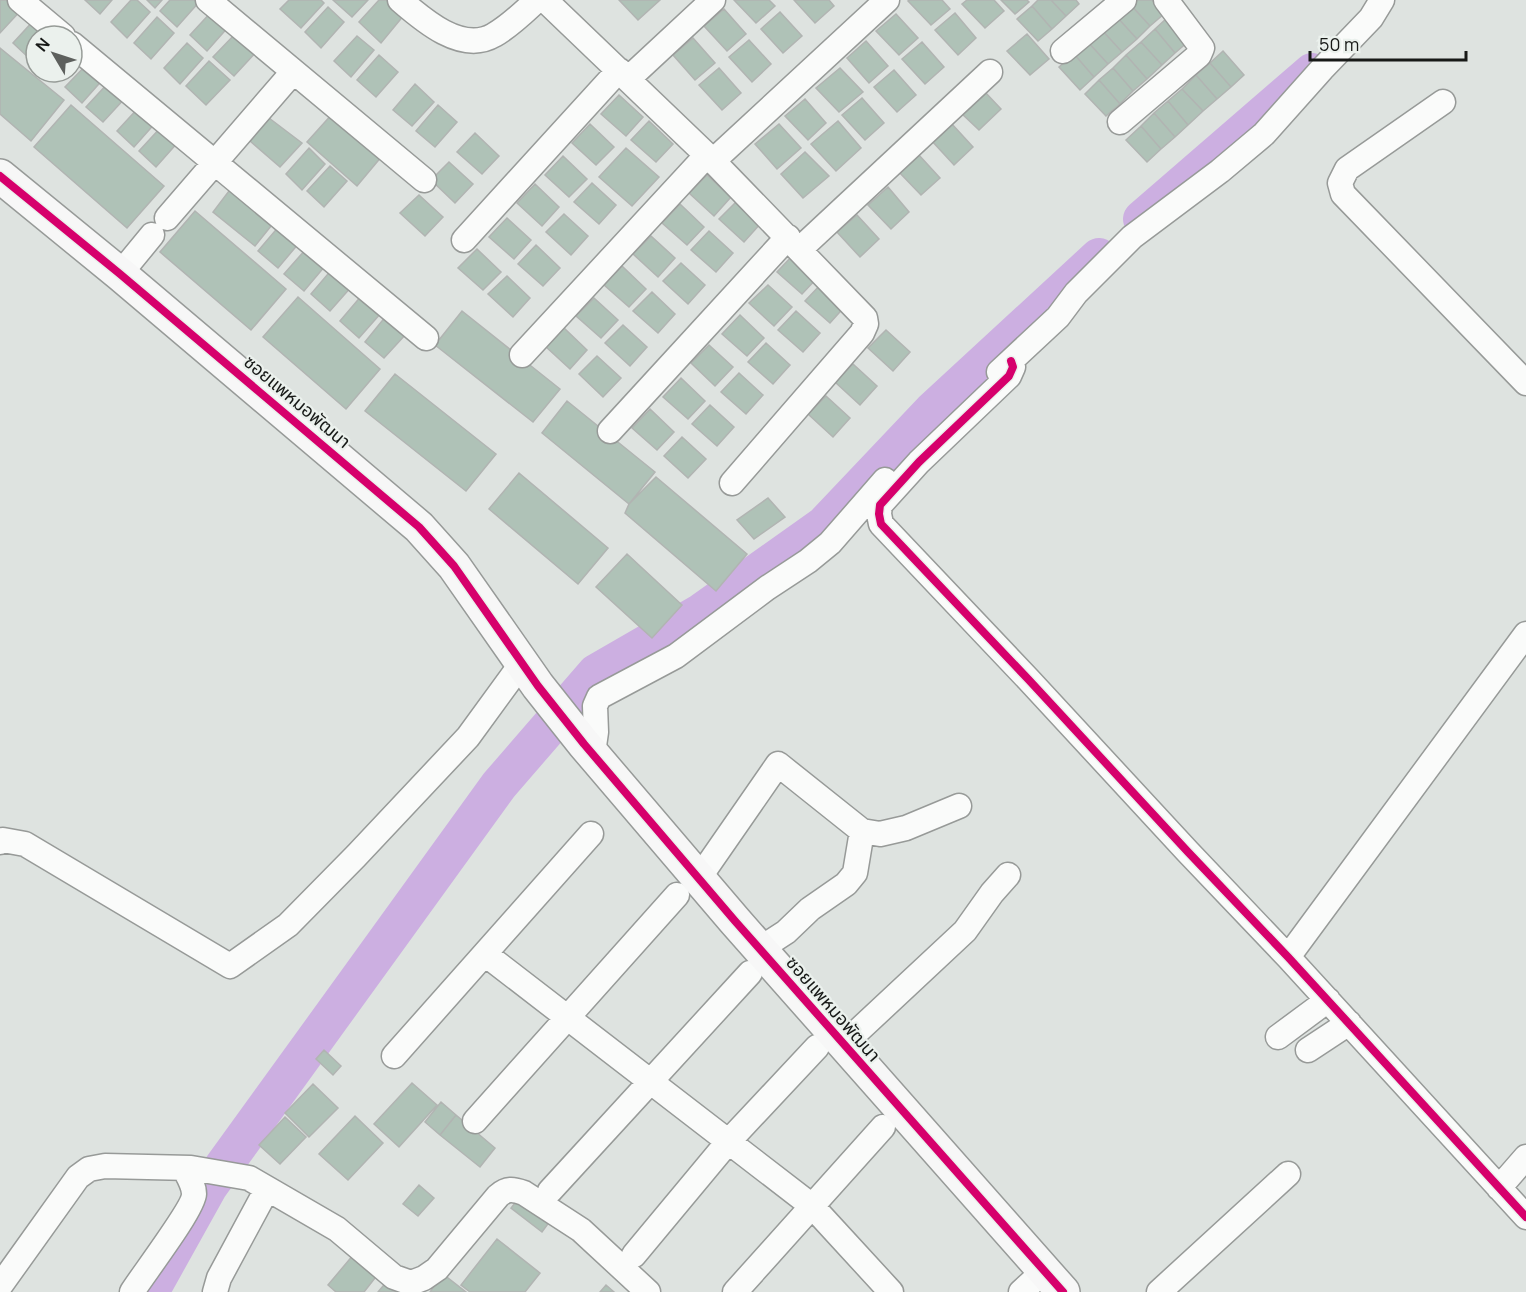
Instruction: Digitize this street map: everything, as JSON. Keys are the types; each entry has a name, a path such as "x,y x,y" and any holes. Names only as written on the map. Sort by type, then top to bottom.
{"street":[{"path":"20,0 49,24"},
{"path":"208,0 424,180"},
{"path":"400,0 440,30 458,38 475,40 492,36 537,0"},
{"path":"545,0 710,158 862,312 866,324 862,333 732,483"},
{"path":"464,240 624,74 713,0"},
{"path":"522,355 710,158 887,0"},
{"path":"1063,51 1124,0"},
{"path":"1120,122 1199,55 1202,48 1166,0"},
{"path":"588,748 596,732 595,706 599,697 676,656 822,550 945,417 974,398 1058,317 1076,293 1132,237 1220,171 1264,134 1371,18 1382,0"},
{"path":"84,54 426,338"},
{"path":"120,274 293,72"},
{"path":"610,431 794,243 990,72"},
{"path":"1443,102 1347,169 1340,183 1343,194 1526,383"},
{"name":"ซอยแพหมอพัฒนา","path":"0,176 120,274 419,527 454,566 530,675 588,748 688,886 1043,1285"},
{"path":"1011,361 1013,367 1009,376 919,462 880,505 881,524 1288,957 1526,1217"},
{"path":"1288,957 1526,634"},
{"path":"0,842 3,840 26,844 230,966 288,925 530,675"},
{"path":"475,1121 688,886 778,764 862,831 880,834 906,828 959,806"},
{"path":"550,1191 650,1082 755,961 810,909 846,884 855,873 862,831"},
{"path":"394,1056 591,834"},
{"path":"634,1255 728,1142 830,1046 965,931 1008,875"},
{"path":"485,954 812,1206 880,1288"},
{"path":"1278,1037 1328,1000"},
{"path":"1308,1050 1349,1023"},
{"path":"735,1292 884,1127"},
{"path":"1499,1188 1526,1157"},
{"path":"0,1286 78,1177 89,1169 105,1166 187,1168 258,1184 337,1229 394,1277 411,1283 437,1269 498,1196 505,1190 514,1190 524,1193 581,1230 648,1292"},
{"path":"132,1292 193,1199 193,1188 187,1168"},
{"path":"1159,1292 1288,1173"},
{"path":"215,1292 258,1184"}],"building":[{"path":"0,0 15,0 23,8 0,33"},
{"path":"85,0 112,0 100,14"},
{"path":"131,0 137,0 150,12 127,38 111,22"},
{"path":"147,0 162,0 155,8"},
{"path":"170,0 200,1 177,27 160,11"},
{"path":"289,0 321,0 324,3 301,28 280,9"},
{"path":"333,0 368,0 352,17"},
{"path":"379,0 386,0 404,15 381,43 359,22"},
{"path":"619,0 660,0 638,20"},
{"path":"734,0 769,0 775,6 756,23"},
{"path":"794,0 829,0 834,6 815,23"},
{"path":"942,0 950,9 931,25 908,1"},
{"path":"967,0 994,0 1004,11 985,28 962,4"},
{"path":"1001,0 1027,0 1029,2 1015,14"},
{"path":"1038,0 1051,0 1066,16 1052,29 1032,6"},
{"path":"1051,0 1076,0 1079,4 1066,16"},
{"path":"1133,0 1152,0 1164,14 1150,26 1129,3"},
{"path":"1129,3 1150,26 1137,39 1116,16"},
{"path":"1032,6 1052,29 1038,41 1017,19"},
{"path":"328,7 344,22 321,48 305,32"},
{"path":"724,9 746,34 727,51 704,26"},
{"path":"213,10 230,25 207,51 190,35"},
{"path":"780,12 802,36 783,53 761,29"},
{"path":"955,13 976,38 958,55 935,30"},
{"path":"896,14 918,38 899,55 876,31"},
{"path":"1116,16 1137,39 1122,52 1101,29"},
{"path":"157,17 174,33 151,59 134,43"},
{"path":"1168,17 1189,41 1175,53 1155,29"},
{"path":"36,18 41,24 30,24"},
{"path":"1101,29 1122,52 1108,64 1087,41"},
{"path":"1155,29 1175,53 1162,65 1141,42"},
{"path":"24,31 24,53 13,43"},
{"path":"237,32 257,51 234,76 213,57"},
{"path":"1027,34 1049,59 1030,75 1007,51"},
{"path":"357,36 374,50 351,77 334,61"},
{"path":"693,38 715,63 695,80 673,55"},
{"path":"749,40 771,64 752,82 729,57"},
{"path":"866,41 888,66 869,83 847,58"},
{"path":"1087,41 1108,64 1094,77 1074,54"},
{"path":"922,42 944,67 925,84 902,59"},
{"path":"1141,42 1162,65 1147,79 1126,55"},
{"path":"187,43 203,58 180,84 164,68"},
{"path":"0,48 24,68 24,84 44,84 64,100 31,141 0,114"},
{"path":"1223,51 1244,75 1231,87 1210,63"},
{"path":"1074,54 1094,77 1080,90 1059,67"},
{"path":"379,55 398,72 376,97 357,80"},
{"path":"1126,55 1147,79 1133,91 1113,68"},
{"path":"209,61 230,80 206,105 186,86"},
{"path":"89,62 105,77 82,103 65,87 68,84 84,84 84,67"},
{"path":"1210,63 1231,87 1217,99 1196,75"},
{"path":"719,68 741,93 722,110 699,85"},
{"path":"840,68 863,92 839,112 816,88"},
{"path":"1113,68 1133,91 1120,104 1099,80"},
{"path":"894,70 916,95 897,112 874,87"},
{"path":"1196,75 1217,99 1203,111 1182,89"},
{"path":"1099,80 1120,104 1106,116 1085,94"},
{"path":"109,82 126,97 103,122 86,107"},
{"path":"415,84 434,102 412,126 393,110"},
{"path":"1182,89 1203,111 1188,125 1168,101"},
{"path":"984,91 1001,109 979,130 960,112"},
{"path":"619,95 643,117 626,136 601,114"},
{"path":"862,98 884,123 865,140 842,115"},
{"path":"805,99 826,123 808,140 785,116"},
{"path":"1168,101 1188,125 1175,137 1154,113"},
{"path":"71,105 164,186 127,228 34,147"},
{"path":"438,105 457,122 435,147 416,131"},
{"path":"140,106 157,121 134,147 117,131"},
{"path":"333,113 382,156 357,186 307,142"},
{"path":"1154,113 1175,137 1161,149 1141,126"},
{"path":"269,118 302,143 280,167 250,141"},
{"path":"649,121 673,144 656,162 631,140"},
{"path":"838,121 861,148 836,171 811,144"},
{"path":"951,123 973,147 954,165 931,140"},
{"path":"590,124 614,147 596,165 572,143"},
{"path":"779,124 801,148 777,169 755,144"},
{"path":"162,126 179,141 156,167 139,151"},
{"path":"1141,126 1161,149 1147,162 1126,140"},
{"path":"475,133 499,156 482,174 457,152"},
{"path":"309,148 325,164 302,190 286,174"},
{"path":"626,148 659,177 632,206 599,177"},
{"path":"805,152 829,176 803,198 781,174"},
{"path":"918,154 940,178 921,195 898,171"},
{"path":"563,156 587,179 569,197 545,175"},
{"path":"449,162 473,184 455,203 431,180"},
{"path":"330,166 347,181 324,207 307,191"},
{"path":"707,175 731,197 714,216 689,193"},
{"path":"592,183 616,205 599,224 574,202"},
{"path":"535,184 559,207 542,226 517,203"},
{"path":"232,187 275,221 255,246 213,212"},
{"path":"888,187 909,212 891,229 868,205"},
{"path":"419,195 443,217 425,236 400,213"},
{"path":"737,201 761,223 744,242 719,219"},
{"path":"680,204 704,227 687,245 662,223"},
{"path":"195,211 286,289 251,330 160,252"},
{"path":"564,214 588,236 571,255 546,232"},
{"path":"857,215 879,239 860,257 837,232"},
{"path":"507,218 531,240 514,259 489,237"},
{"path":"280,225 299,243 278,268 258,251"},
{"path":"709,231 733,253 716,272 691,250"},
{"path":"651,236 675,258 658,277 633,254"},
{"path":"536,245 560,268 543,286 518,264"},
{"path":"306,249 325,266 304,291 284,274"},
{"path":"477,249 501,272 483,290 458,268"},
{"path":"795,253 819,276 802,294 777,272"},
{"path":"681,263 705,285 688,304 663,281"},
{"path":"622,266 646,289 629,307 604,285"},
{"path":"333,268 352,286 330,311 311,294"},
{"path":"507,276 530,298 513,317 488,294"},
{"path":"823,282 847,304 830,323 805,301"},
{"path":"768,285 792,307 774,326 749,303"},
{"path":"652,292 675,314 658,333 633,311"},
{"path":"362,295 381,313 359,338 340,321"},
{"path":"298,297 380,369 346,409 263,337"},
{"path":"594,298 618,320 601,338 576,316"},
{"path":"462,311 560,389 533,422 435,345"},
{"path":"796,311 820,333 803,352 778,330"},
{"path":"740,315 764,338 747,356 722,334"},
{"path":"386,316 406,334 384,358 365,342"},
{"path":"623,325 647,347 630,366 605,343"},
{"path":"563,327 587,350 570,369 545,346"},
{"path":"886,330 910,352 893,371 868,348"},
{"path":"766,343 790,365 773,384 748,362"},
{"path":"709,345 733,367 715,386 691,363"},
{"path":"597,356 621,378 603,397 579,374"},
{"path":"853,364 877,386 860,405 835,382"},
{"path":"739,373 763,395 746,414 721,392"},
{"path":"395,374 496,454 466,491 365,411"},
{"path":"681,378 705,401 688,419 663,397"},
{"path":"826,396 850,418 833,437 808,414"},
{"path":"567,401 655,472 629,504 542,433"},
{"path":"710,405 734,427 717,446 692,424"},
{"path":"650,409 674,432 657,450 632,428"},
{"path":"682,437 706,459 688,478 664,456"},
{"path":"519,473 608,548 578,584 489,509"},
{"path":"656,477 747,554 716,591 625,513 629,504"},
{"path":"768,498 785,517 754,539 737,520"},
{"path":"627,554 682,605 652,638 596,587"},
{"path":"324,1050 341,1066 333,1075 316,1059"},
{"path":"412,1083 437,1105 399,1147 374,1124"},
{"path":"313,1084 338,1108 309,1137 285,1113"},
{"path":"441,1102 456,1115 440,1135 425,1122"},
{"path":"456,1115 495,1148 480,1167 440,1135"},
{"path":"355,1116 383,1143 348,1180 319,1154"},
{"path":"285,1117 306,1137 280,1164 259,1145"},
{"path":"419,1185 434,1198 418,1216 403,1204"},
{"path":"522,1194 553,1217 542,1232 511,1208"},
{"path":"497,1239 540,1273 525,1292 470,1292 461,1285"},
{"path":"354,1254 379,1273 364,1292 336,1292 328,1285"},
{"path":"443,1274 466,1292 430,1292"},
{"path":"388,1280 403,1292 378,1292"},
{"path":"606,1285 614,1292 600,1292"}],"waterway":[{"path":"1142,219 1312,72"},
{"path":"150,1292 209,1186 499,785 596,673 700,613 824,525 932,411 1099,257"}],"cycle path":[{"path":"0,176 120,274 419,527 454,566 538,686 584,744 735,921 1063,1292"},
{"path":"1011,361 1013,367 1009,376 919,462 880,505 881,524 1288,957 1526,1217"}]}
